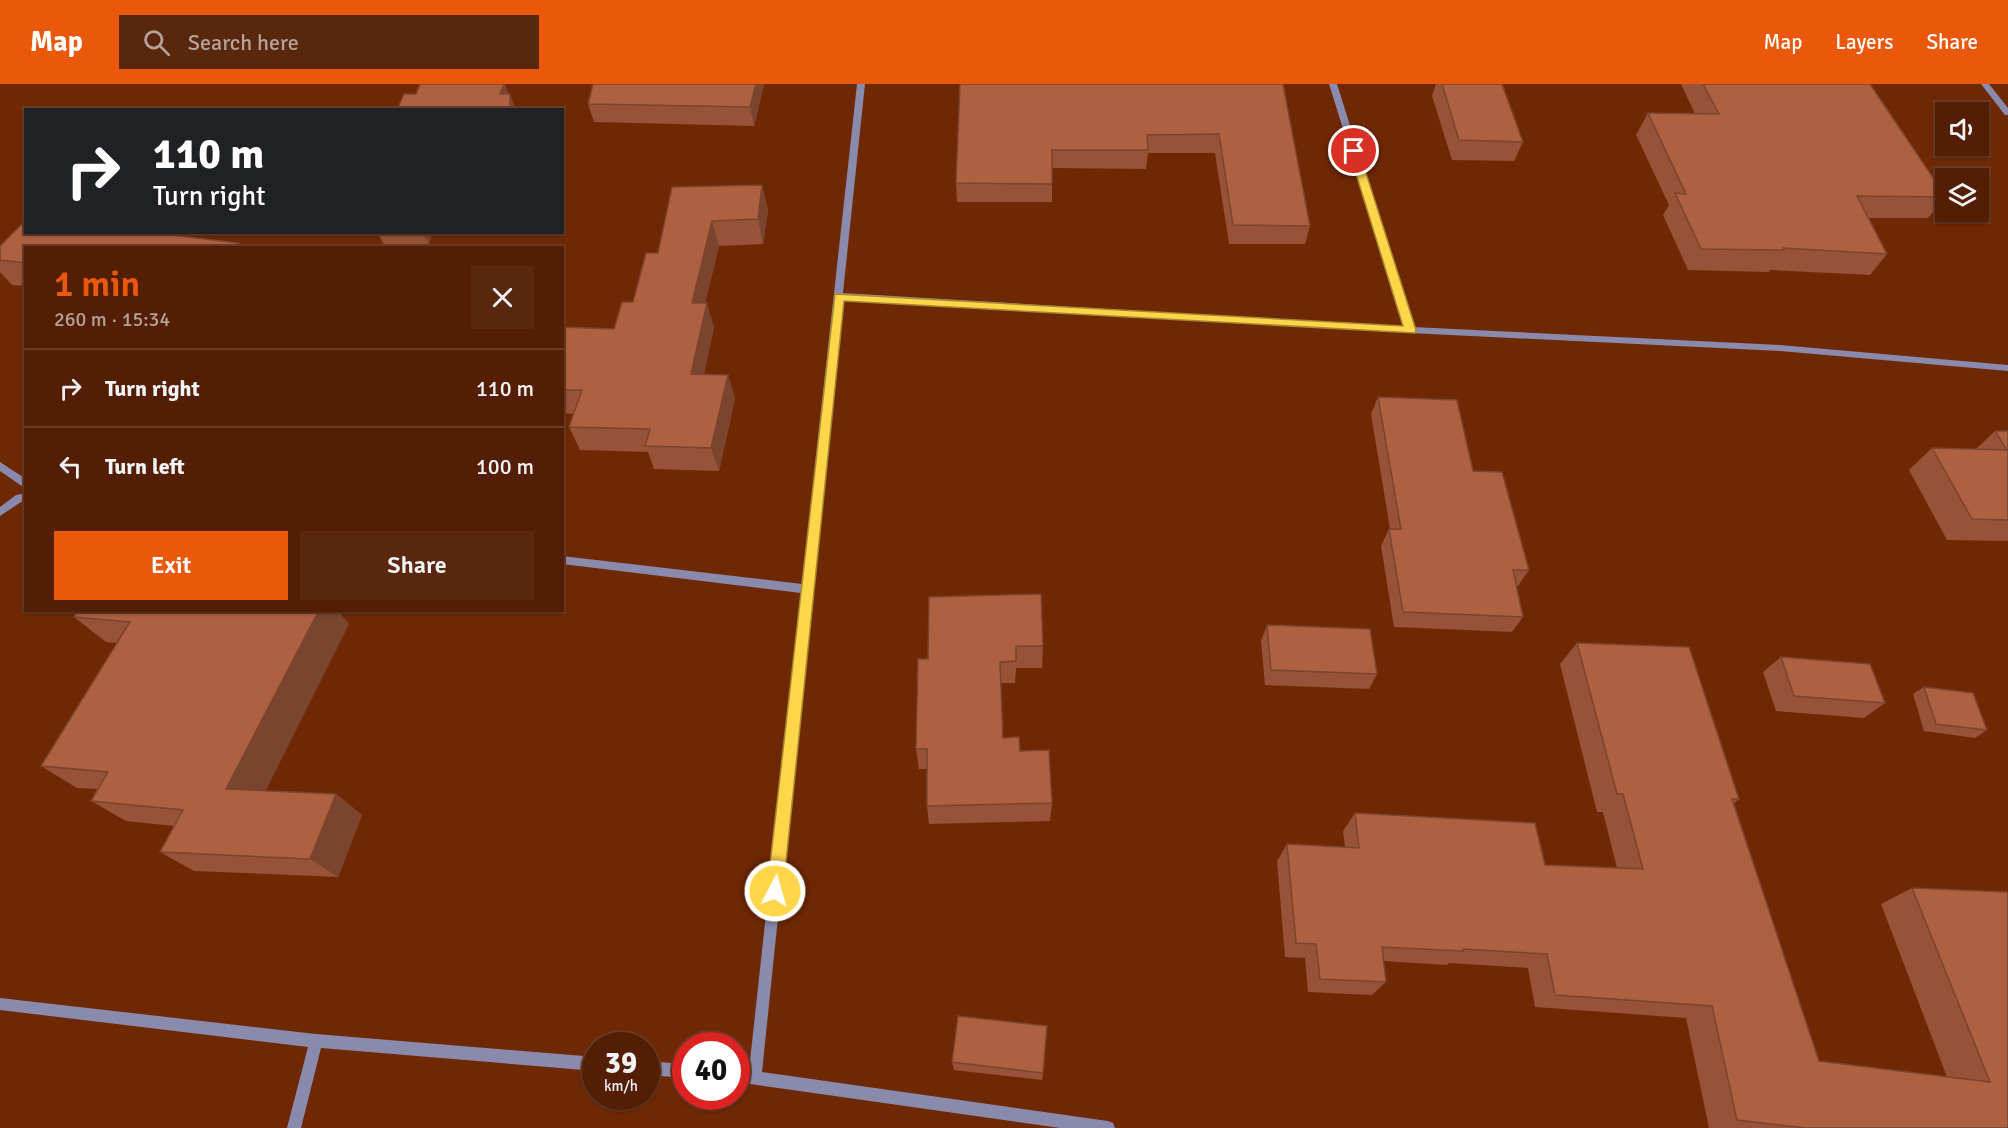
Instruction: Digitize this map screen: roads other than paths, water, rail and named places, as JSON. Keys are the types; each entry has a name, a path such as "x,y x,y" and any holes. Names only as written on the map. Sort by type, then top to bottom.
{"street":[{"path":"755,1077 861,84"},
{"path":"1333,84 1410,330"},
{"path":"1985,84 2008,113"},
{"path":"839,296 1410,330 1780,348 2008,368"},
{"path":"0,466 24,484"},
{"path":"0,512 19,498 24,497"},
{"path":"564,560 807,589"},
{"path":"0,1004 316,1041 582,1063"},
{"path":"294,1128 316,1041"},
{"path":"750,1077 1108,1128"}]}
